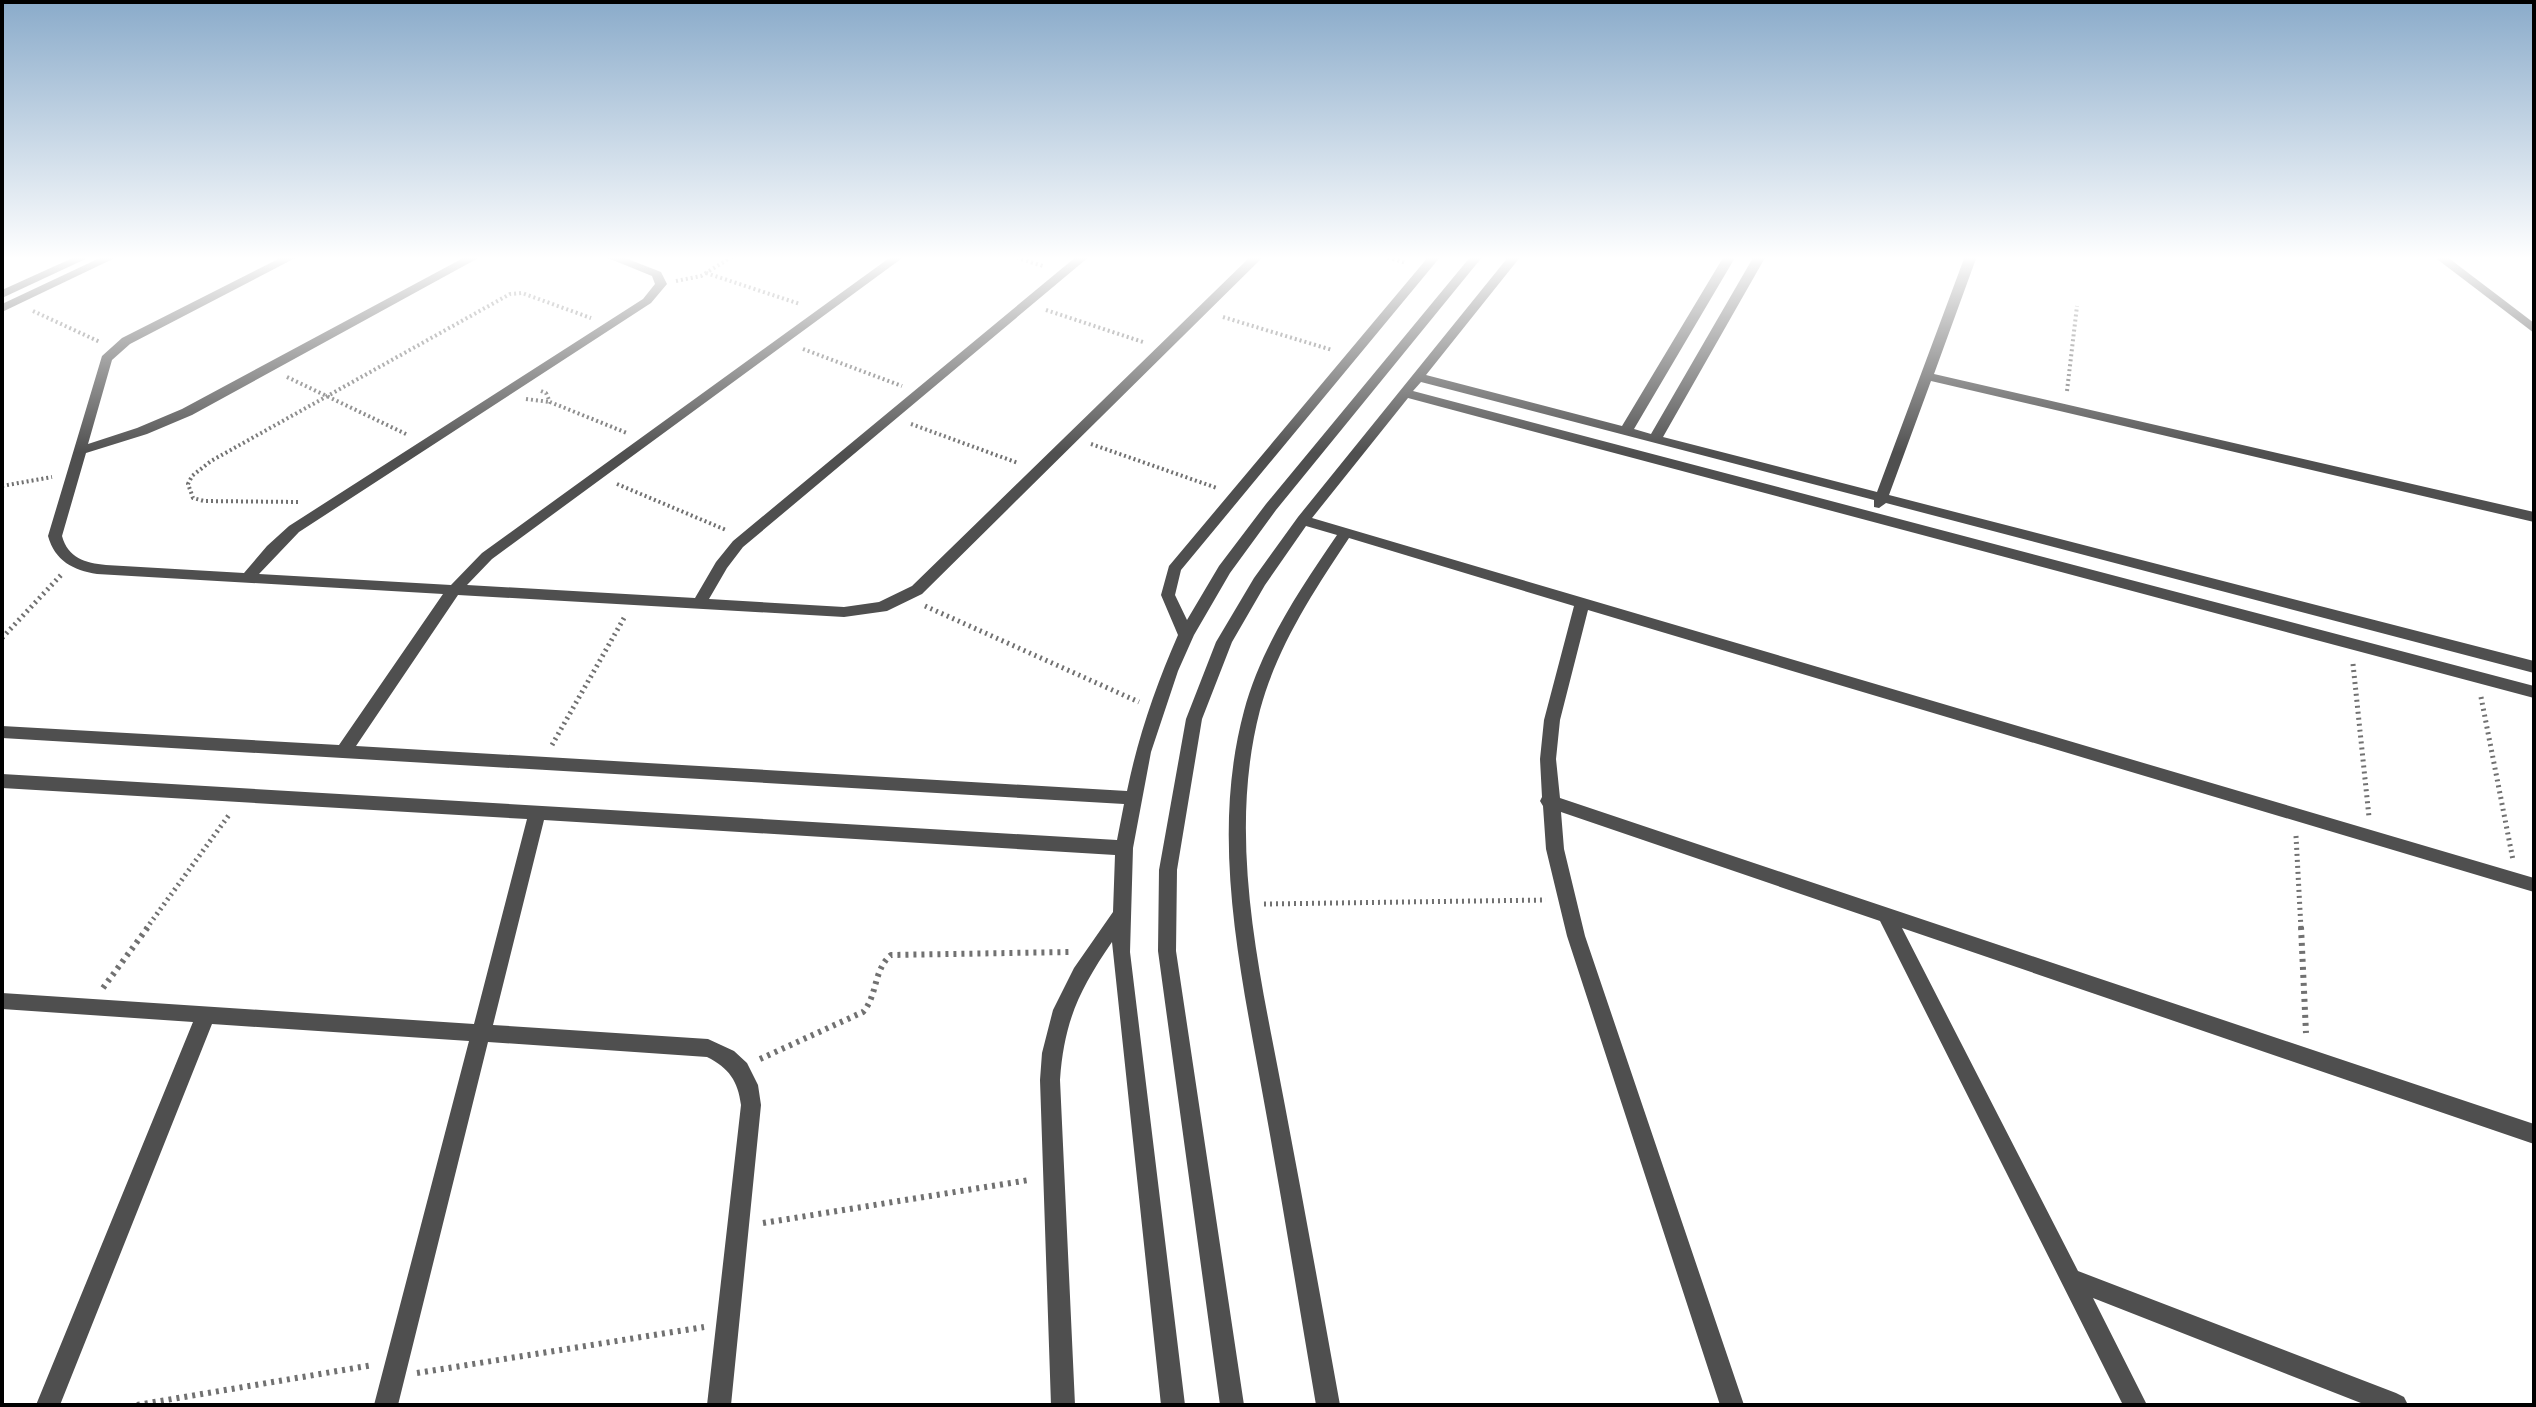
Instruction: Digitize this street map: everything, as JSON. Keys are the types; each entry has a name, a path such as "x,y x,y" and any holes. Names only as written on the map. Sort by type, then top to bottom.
{"street":[{"path":"167,322 115,349 103,363 55,536 59,551 73,562 106,570 247,579 857,612 882,607 906,597 1192,322"},
{"path":"79,451 172,419 354,322"},
{"path":"247,579 282,539 614,322"},
{"path":"344,751 453,591 487,556 810,322"},
{"path":"699,604 726,557 746,538 1005,322"},
{"path":"1186,635 1170,604 1170,577 1233,494 1381,322"},
{"path":"1232,1405 1167,951 1168,870 1184,765 1194,719 1224,642 1259,582 1303,520 1336,452 1430,322"},
{"path":"1173,1405 1121,952 1124,848 1132,798 1156,709 1186,635 1244,540 1336,452 1405,393 1462,322"},
{"path":"1626,431 1691,322"},
{"path":"1655,439 1722,322"},
{"path":"1874,517 1947,322"},
{"path":"1927,376 2534,517"},
{"path":"1417,377 2534,667"},
{"path":"1405,393 2534,692"},
{"path":"1303,520 2534,885"},
{"path":"1328,1405 1239,905 1235,816 1246,735 1268,664 1308,588 1346,532"},
{"path":"1582,602 1552,720 1549,801 1565,899 1732,1405"},
{"path":"2,732 1132,798"},
{"path":"2,781 1124,848"},
{"path":"1549,801 2534,1134"},
{"path":"386,1405 537,813"},
{"path":"1063,1405 1051,1045 1060,1011 1121,915"},
{"path":"1886,915 2135,1405"},
{"path":"2,1001 708,1048 727,1055 741,1068 749,1085 751,1105 719,1405"},
{"path":"48,1405 206,1014"},
{"path":"2069,1278 2396,1405"}],"path":[{"path":"49,322 115,349"},
{"path":"335,503 204,501 193,498 188,492 192,476 200,468 460,322"},
{"path":"600,322 609,325"},
{"path":"1080,322 1164,349"},
{"path":"1238,322 1352,356"},
{"path":"2065,408 2075,322"},
{"path":"783,341 920,392"},
{"path":"268,368 426,443"},
{"path":"522,381 546,393 550,402 646,441"},
{"path":"891,417 1039,471"},
{"path":"1073,437 1233,494"},
{"path":"2,486 73,473"},
{"path":"597,476 746,538"},
{"path":"2,638 73,562"},
{"path":"906,597 1156,709"},
{"path":"541,763 634,601"},
{"path":"2350,643 2371,838"},
{"path":"2477,677 2517,880"},
{"path":"89,1007 243,795"},
{"path":"2295,815 2307,1057"},
{"path":"1239,905 1565,899"},
{"path":"741,1068 863,1012 871,1003 882,962 891,955 1096,951"},
{"path":"738,1227 1054,1177"},
{"path":"137,1405 728,1323"}]}
